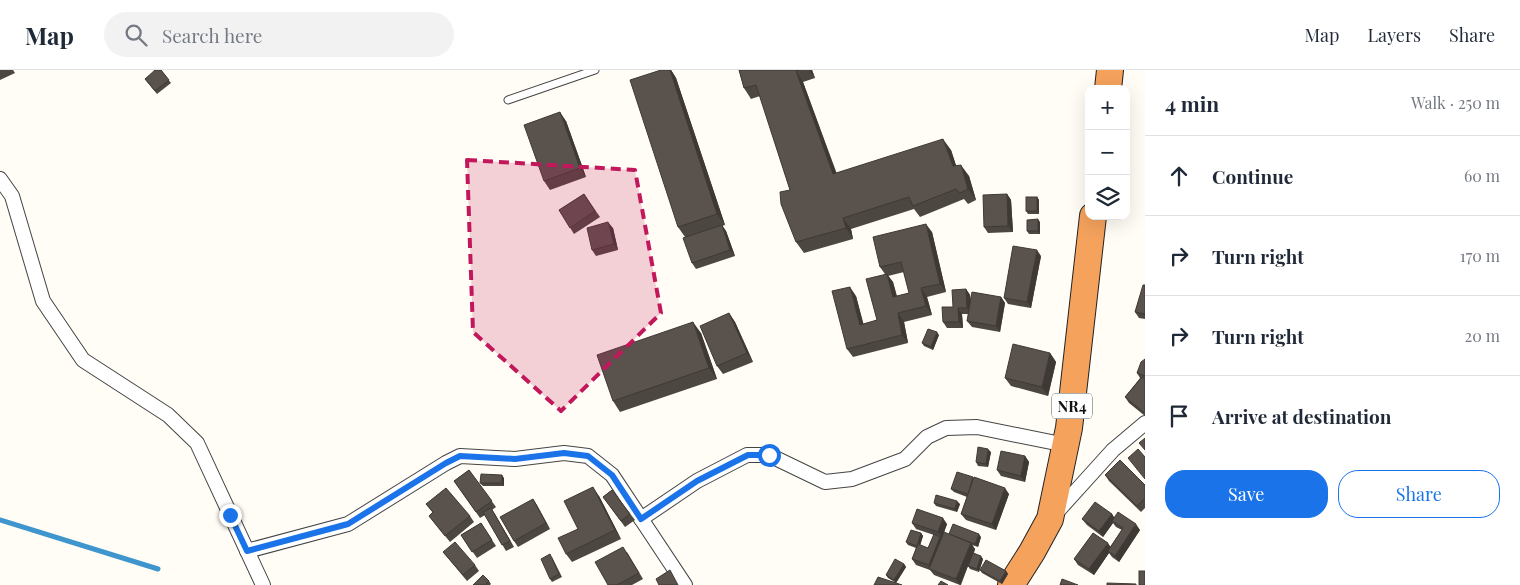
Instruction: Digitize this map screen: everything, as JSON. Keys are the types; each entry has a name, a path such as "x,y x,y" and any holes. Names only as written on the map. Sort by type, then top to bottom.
{"highway":[{"path":"1108,85 1110,70"},
{"name":"NR4","path":"1011,585 1050,519 1069,428 1094,220"}],"street":[{"path":"0,179 12,196 43,302 83,360 168,415 197,443 263,585"},
{"path":"1050,519 1113,450 1145,423"},
{"path":"641,519 697,481 748,455 769,455 825,482 852,478 905,459 927,437 946,428 977,427 1066,445"},
{"path":"247,551 348,524 460,456 515,459 564,453 588,456 612,475 685,585"}],"lane":[{"path":"508,100 595,70"}],"highlighted area":[{"path":"467,160 635,170 661,313 561,411 473,332"}],"building":[{"path":"155,70 161,70 169,80 155,91 145,79"},
{"path":"661,70 670,70 717,214 678,227 630,80"},
{"path":"739,70 799,70 796,71 833,174 943,139 953,166 961,165 968,189 960,193 956,189 913,206 909,197 843,218 846,228 796,242 781,204 780,192 790,190 756,85 744,88"},
{"path":"560,112 580,168 544,181 524,125"},
{"path":"584,194 595,211 570,228 559,210"},
{"path":"1007,194 1008,226 984,227 983,195"},
{"path":"1026,197 1037,197 1037,211 1026,211"},
{"path":"1038,219 1038,231 1027,231 1027,220"},
{"path":"608,222 614,244 592,250 587,228"},
{"path":"926,224 940,284 921,288 926,306 898,313 902,335 847,349 832,291 850,287 860,325 877,320 866,279 887,274 893,297 909,293 901,262 880,267 873,237"},
{"path":"722,225 730,250 692,263 683,238"},
{"path":"1013,246 1037,250 1027,302 1004,298"},
{"path":"1143,285 1145,285 1145,314 1135,312"},
{"path":"966,289 967,308 958,308 959,322 943,322 942,307 953,307 952,290"},
{"path":"972,292 1001,297 996,326 967,321"},
{"path":"729,313 747,353 717,366 700,326"},
{"path":"693,322 709,368 613,401 597,355"},
{"path":"928,329 937,332 931,347 922,343"},
{"path":"1013,344 1050,353 1042,387 1005,378"},
{"path":"1145,359 1145,376 1137,373 1141,362"},
{"path":"1142,377 1145,380 1145,410 1143,412 1125,397"},
{"path":"1145,438 1145,450 1139,443"},
{"path":"978,447 988,449 986,464 976,462"},
{"path":"1138,449 1145,457 1145,479 1128,458"},
{"path":"1001,451 1025,456 1021,476 997,470"},
{"path":"1120,460 1145,485 1145,498 1137,506 1105,475"},
{"path":"469,470 492,501 476,512 454,481"},
{"path":"957,472 973,477 968,494 951,489"},
{"path":"481,474 502,475 502,483 480,483"},
{"path":"974,477 1005,488 992,524 961,514"},
{"path":"593,487 615,530 566,554 558,538 578,529 564,501"},
{"path":"446,488 470,516 445,536 429,516 433,512 426,504"},
{"path":"612,490 630,514 621,521 603,497"},
{"path":"936,495 957,501 955,509 934,503"},
{"path":"533,499 546,523 514,541 500,517"},
{"path":"1095,502 1112,514 1099,531 1082,519"},
{"path":"491,508 510,541 502,545 483,512"},
{"path":"917,509 943,518 938,532 912,523"},
{"path":"1118,512 1136,524 1115,556 1108,551 1123,528 1112,521"},
{"path":"481,523 492,540 472,552 461,535"},
{"path":"953,524 979,534 975,544 949,534"},
{"path":"911,530 921,533 917,546 906,542"},
{"path":"944,532 971,543 956,579 929,569"},
{"path":"1093,533 1108,543 1089,569 1074,559"},
{"path":"934,534 940,537 929,565 912,559 918,544 928,548"},
{"path":"455,542 475,565 463,575 443,552"},
{"path":"623,547 639,573 617,585 608,585 595,562"},
{"path":"973,553 981,556 977,569 968,566"},
{"path":"550,554 559,574 550,579 541,559"},
{"path":"895,559 904,564 894,580 886,575"},
{"path":"986,560 1006,571 1000,581 980,570"},
{"path":"670,570 678,585 659,585 656,579"},
{"path":"1139,571 1145,571 1145,585 1139,585"},
{"path":"483,575 489,581 485,585 473,585"},
{"path":"878,577 902,585 874,585"},
{"path":"1062,579 1078,585 1060,585"},
{"path":"941,581 948,585 938,585"},
{"path":"1107,583 1136,584 1136,585 1107,585"}],"waterway":[{"path":"0,520 158,569"}],"route":[{"path":"230,515 247,551 348,524 460,456 515,459 564,453 588,456 612,475 641,519 697,481 748,455 769,455"}]}
